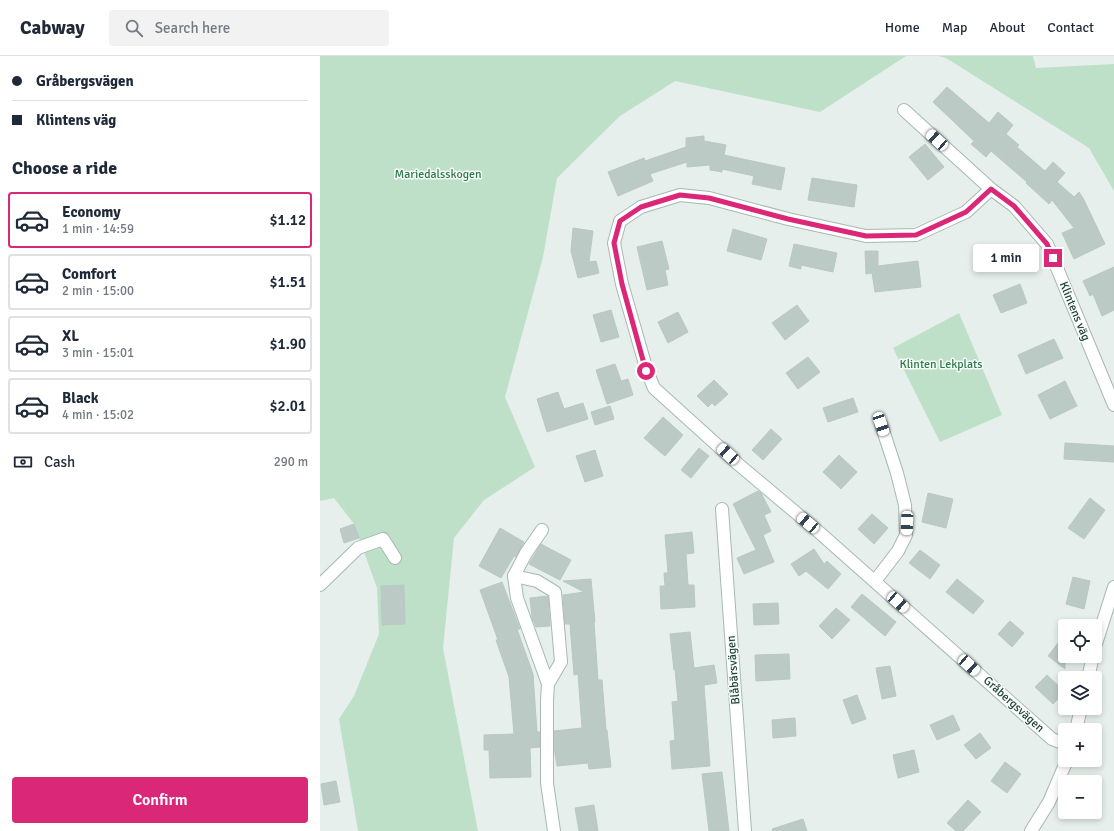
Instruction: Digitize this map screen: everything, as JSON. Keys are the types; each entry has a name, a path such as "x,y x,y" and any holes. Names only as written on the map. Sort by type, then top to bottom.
{"street":[{"name":"Klintens väg","path":"904,110 991,189 1014,206 1047,244 1114,405"},
{"name":"Gråbergsvägen","path":"991,189 966,212 916,235 866,236 788,219 709,198 680,195 641,207 620,221 614,243 622,284 646,371 654,388 738,464 875,581 1052,739 1058,741"},
{"path":"875,581 898,550 906,535 907,523 905,505 897,473 881,424"},
{"name":"Blåbärsvägen","path":"722,509 745,831"},
{"path":"542,530 526,553 514,576 517,598 548,684 547,783 554,831"},
{"path":"320,585 358,548 383,538 394,558"},
{"path":"514,576 537,581 555,592 561,662 548,684"},
{"path":"1102,625 1114,587"},
{"path":"1031,831 1049,802 1064,767"}],"green space":[{"name":"Mariedalsskogen","path":"320,56 906,56 820,112 675,81 620,116 557,178 543,257 505,397 535,467 484,500 454,538 443,648 478,831 358,831 339,719 354,696 379,634 377,588 354,524 334,498 320,501"},
{"path":"938,56 1033,56 1036,68 1114,64 1114,191 1089,148 946,58"},
{"name":"Klinten Lekplats","path":"959,313 1002,415 940,442 893,348"}],"building":[{"path":"947,87 989,123 998,112 1013,125 1006,134 1019,145 1017,147 1045,171 1053,162 1065,173 1057,182 1074,197 1079,192 1105,244 1074,259 1062,233 1074,228 1052,200 1049,204 1026,183 1027,182 991,151 986,157 971,144 974,141 933,102"},
{"path":"704,136 704,141 726,145 724,155 785,168 781,190 752,184 754,176 722,169 722,172 710,170 710,165 687,167 687,162 650,174 653,181 618,196 608,172 644,158 645,161 686,147 686,138"},
{"path":"925,144 944,167 928,180 909,157"},
{"path":"812,178 857,185 854,207 808,200"},
{"path":"573,228 593,231 589,262 596,261 599,273 578,278 571,251"},
{"path":"733,229 767,239 761,260 727,251"},
{"path":"662,241 669,269 665,270 668,285 647,290 637,247"},
{"path":"794,244 837,253 833,272 801,265 801,269 789,266"},
{"path":"865,251 878,251 878,266 918,261 921,287 875,292 872,273 866,274"},
{"path":"1114,267 1114,310 1102,316 1093,294 1090,296 1083,281"},
{"path":"1020,284 1027,303 1001,313 993,295"},
{"path":"797,305 809,321 785,340 772,323"},
{"path":"611,310 619,337 601,342 593,315"},
{"path":"678,312 688,332 668,343 658,322"},
{"path":"1054,339 1063,358 1026,374 1018,355"},
{"path":"808,357 820,372 798,389 786,373"},
{"path":"615,364 621,381 628,379 633,395 607,404 596,370"},
{"path":"714,380 728,394 715,406 712,403 708,407 697,396"},
{"path":"1065,381 1077,406 1050,419 1038,395"},
{"path":"558,392 564,409 583,403 588,419 547,432 537,399"},
{"path":"853,398 858,412 828,422 823,408"},
{"path":"610,406 614,419 595,425 591,412"},
{"path":"663,417 683,435 665,456 644,438"},
{"path":"771,429 782,439 763,460 752,450"},
{"path":"1065,443 1114,446 1114,462 1064,459"},
{"path":"699,448 709,456 691,478 681,470"},
{"path":"595,450 603,476 585,482 576,456"},
{"path":"839,455 857,472 841,489 823,472"},
{"path":"758,491 761,493 771,512 764,515 771,531 763,535 774,562 744,574 737,558 756,550 733,504"},
{"path":"928,493 953,499 946,528 922,522"},
{"path":"1090,498 1105,510 1084,539 1068,528"},
{"path":"872,514 888,528 874,544 858,529"},
{"path":"354,524 359,538 344,543 340,529"},
{"path":"500,528 524,542 516,557 514,556 501,578 479,566"},
{"path":"692,532 694,553 686,554 688,585 694,585 695,607 661,609 660,586 665,586 664,573 668,573 665,535"},
{"path":"541,544 571,560 560,580 529,564"},
{"path":"814,549 824,564 827,561 841,574 828,589 806,571 799,576 791,564"},
{"path":"920,550 940,565 930,579 909,563"},
{"path":"1073,577 1090,581 1084,609 1066,604"},
{"path":"591,579 598,680 602,680 611,767 589,769 588,763 557,766 554,747 554,731 582,728 578,674 574,675 570,624 565,624 563,595 584,592 563,581"},
{"path":"957,579 984,601 973,614 946,592"},
{"path":"502,582 520,629 517,629 533,674 537,732 540,732 540,747 530,748 531,777 490,778 489,750 484,750 484,735 514,734 509,677 496,640 498,640 480,590"},
{"path":"404,585 405,624 382,625 381,586"},
{"path":"862,594 896,622 885,636 851,607"},
{"path":"548,596 550,626 536,627 532,618 530,598"},
{"path":"778,603 779,624 754,625 753,604"},
{"path":"836,608 850,620 832,639 819,626"},
{"path":"1010,621 1024,633 1012,647 998,634"},
{"path":"690,632 694,668 714,665 717,683 704,685 710,766 672,769 670,741 675,740 672,702 678,701 670,634"},
{"path":"1058,643 1058,663 1065,663 1065,669 1048,656"},
{"path":"789,654 790,679 756,681 755,655"},
{"path":"890,666 896,696 882,699 876,668"},
{"path":"1047,675 1058,685 1058,699 1053,704 1035,687"},
{"path":"857,695 866,719 852,724 843,700"},
{"path":"953,715 960,730 937,740 930,725"},
{"path":"795,718 796,736 773,738 772,720"},
{"path":"980,733 991,748 976,759 964,745"},
{"path":"914,750 919,772 898,778 893,755"},
{"path":"1005,762 1021,774 1007,793 991,781"},
{"path":"722,772 729,831 709,831 702,774"},
{"path":"336,781 340,802 324,805 321,784"},
{"path":"968,800 981,812 963,831 956,831 947,823"},
{"path":"594,805 598,831 579,831 575,808"},
{"path":"803,819 807,831 773,831 772,829"}],"route":[{"path":"646,371 622,284 614,243 620,221 641,207 680,195 709,198 788,219 866,236 916,235 966,212 991,189 1014,206 1047,244 1053,258"}]}
